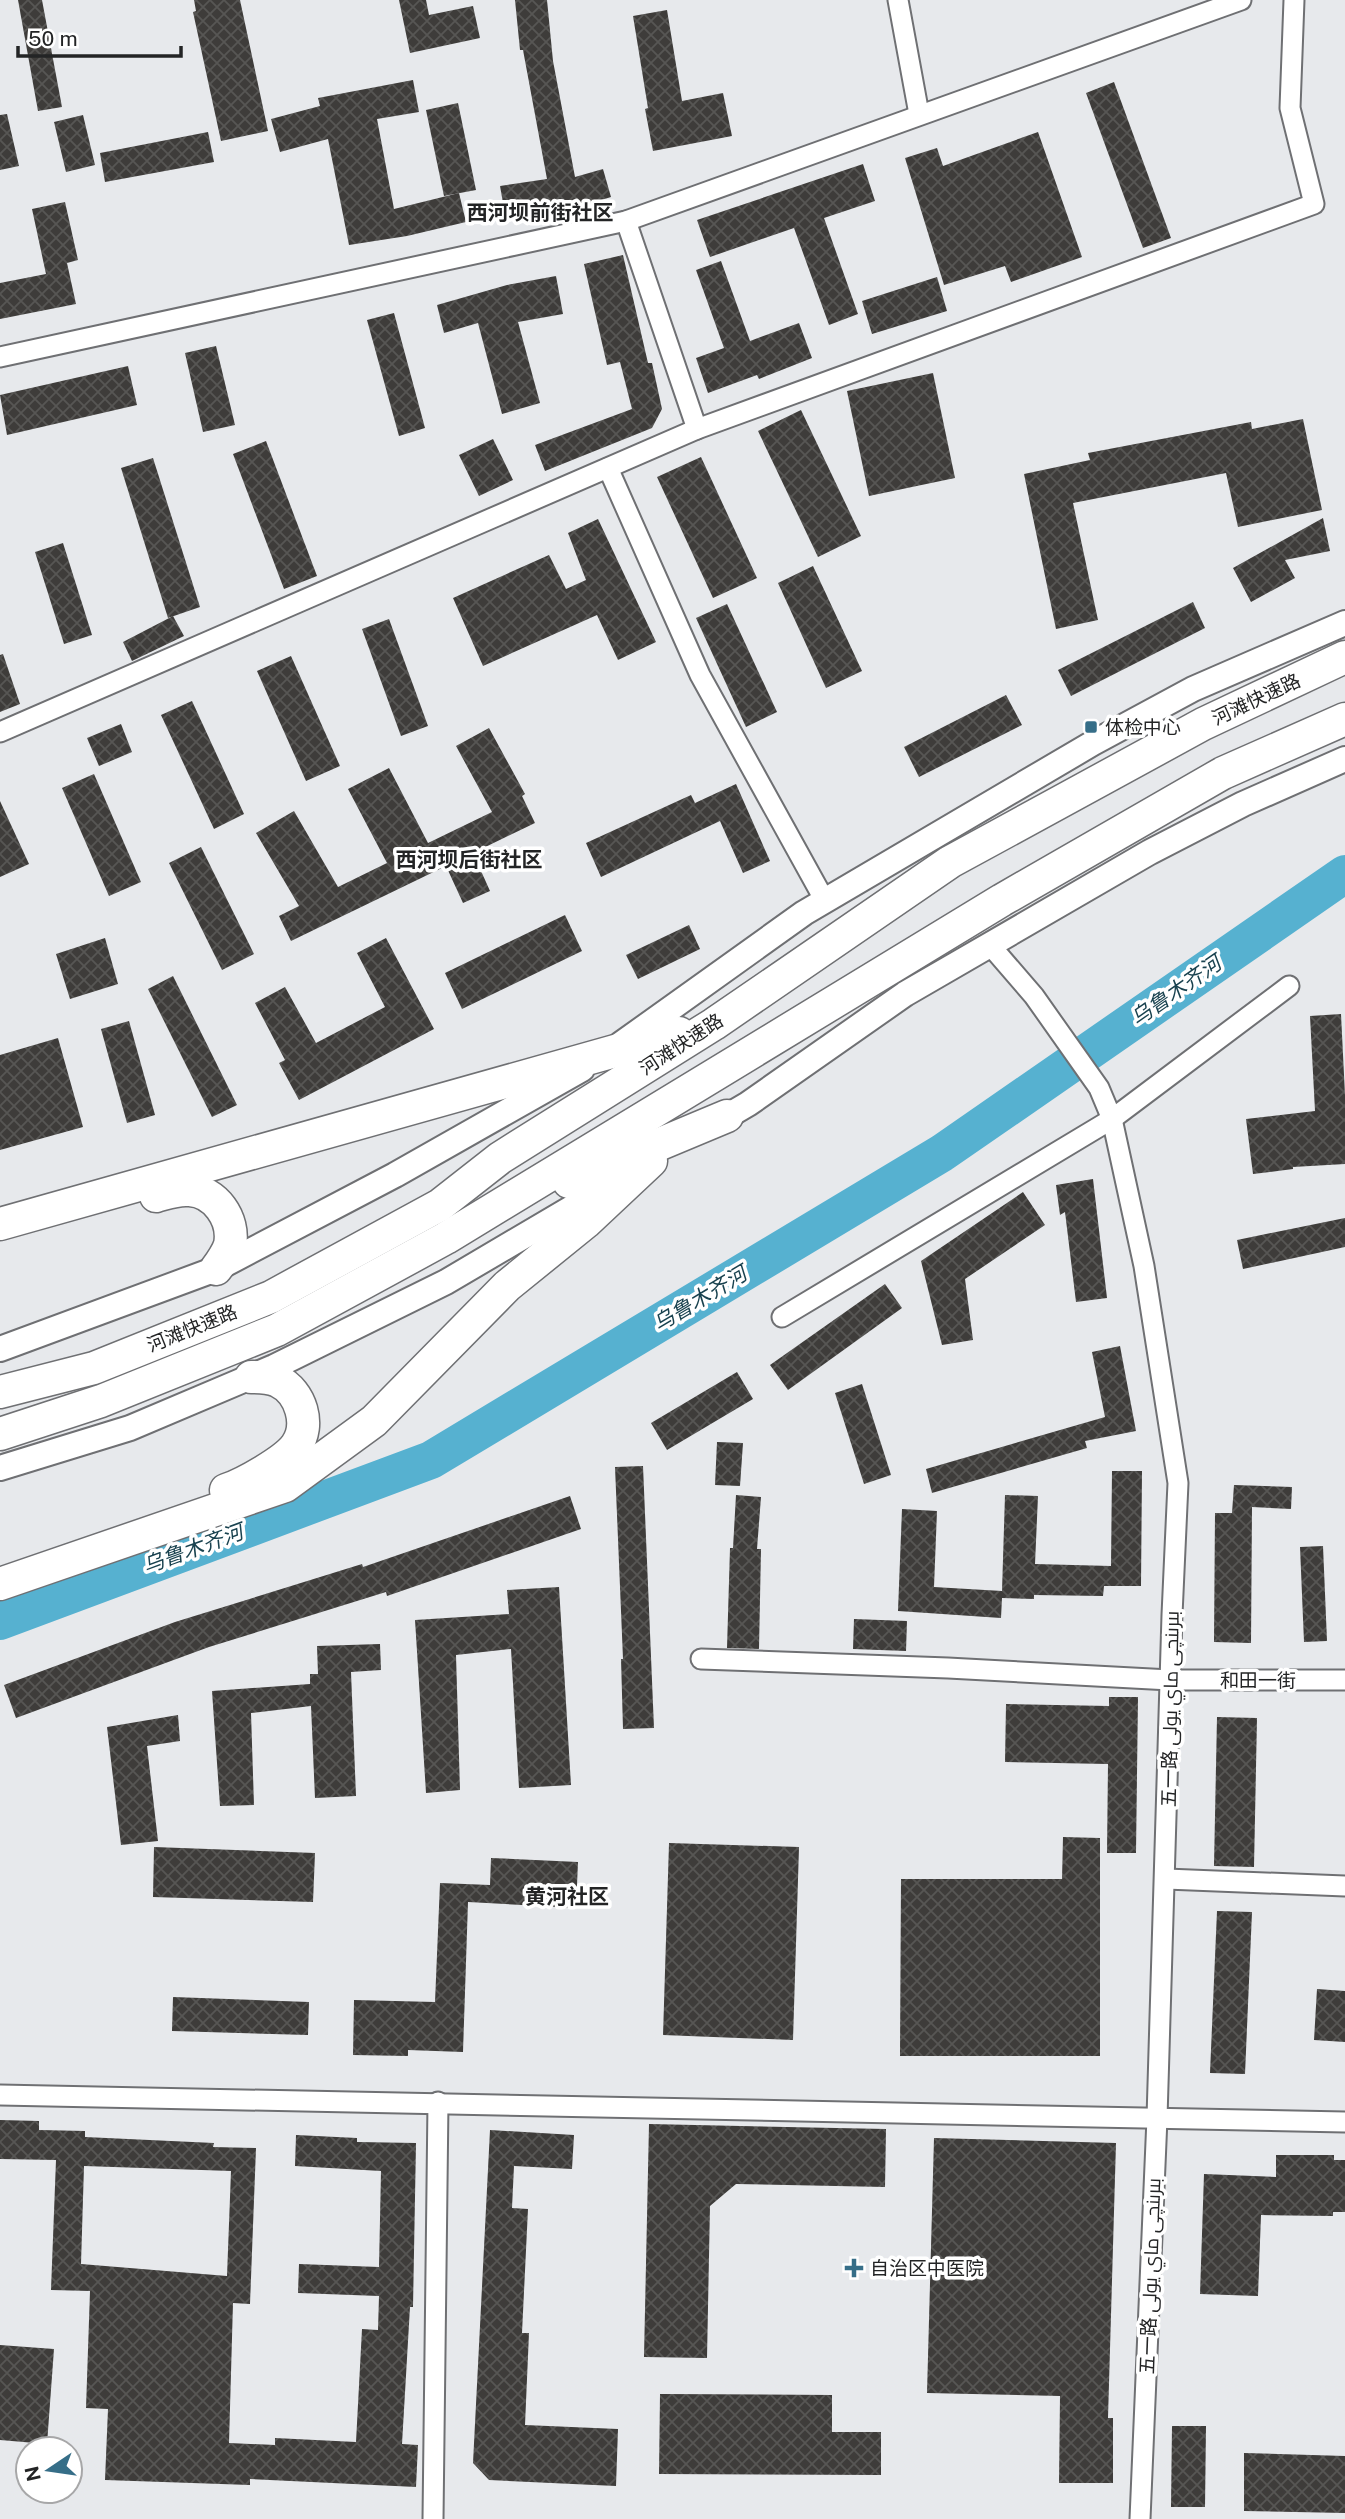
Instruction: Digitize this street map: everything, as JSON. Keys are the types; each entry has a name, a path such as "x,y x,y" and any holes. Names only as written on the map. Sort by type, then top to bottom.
{"highway":[{"name":"河滩快速路","path":"0,1392 94,1367 271,1297 440,1205 500,1158 714,1024 950,862 1203,724 1345,657"},
{"name":"河滩快速路","path":"0,1434 100,1401 277,1330 474,1222 1025,887 1223,773 1345,719"},
{"path":"0,1224 714,1024"},
{"path":"474,1222 727,1116"},
{"path":"0,1584 285,1486 374,1421 507,1286 586,1222 652,1161"},
{"path":"0,1240 177,1190 191,1190 205,1194 226,1214 230,1243 225,1257 216,1269"},
{"path":"0,1566 233,1488 290,1454 299,1443 303,1429 299,1401 279,1381 251,1377"}],"street":[{"path":"898,0 919,114"},
{"path":"0,357 626,220 1241,0"},
{"path":"0,732 697,429 1314,204 1290,107 1294,0"},
{"path":"626,220 697,429"},
{"path":"608,468 700,674 825,901"},
{"path":"0,1349 216,1269 395,1175 608,1053 804,913 1093,743 1193,689 1345,623"},
{"path":"0,1468 130,1428 251,1377 446,1282 727,1116 905,994 1150,852 1243,804 1345,759"},
{"name":"五一路 بىرىنچى ماي يولى","path":"990,945 1034,996 1099,1088 1112,1119 1144,1266 1178,1483 1166,1879 1140,2519"},
{"path":"782,1317 1112,1119 1289,986"},
{"name":"和田一街","path":"701,1659 1170,1680 1345,1680"},
{"path":"1166,1879 1345,1886"},
{"path":"0,2095 1345,2122"},
{"path":"433,2519 438,2102"}],"building":[{"path":"18,0 42,0 62,107 38,111"},
{"path":"194,0 240,0 268,131 221,141 193,12 196,11"},
{"path":"399,0 426,0 429,15 473,6 480,38 410,53"},
{"path":"515,0 547,0 553,61 575,177 603,169 611,197 572,209 506,220 500,186 547,179 523,50 520,50"},
{"path":"667,10 682,101 723,93 732,136 653,151 633,16"},
{"path":"413,80 419,112 377,119 394,209 459,193 466,222 407,236 349,245 328,139 280,152 271,119 320,106 318,98"},
{"path":"1114,82 1171,238 1143,248 1086,93"},
{"path":"458,103 476,190 444,196 426,110"},
{"path":"7,114 19,166 0,170 0,115"},
{"path":"83,115 95,165 66,172 54,122"},
{"path":"208,132 214,162 105,182 100,153"},
{"path":"1038,132 1082,257 1011,282 1005,266 944,285 905,158 937,148 943,166"},
{"path":"863,164 875,201 824,218 858,314 829,325 794,228 710,257 697,220"},
{"path":"65,202 78,260 67,263 76,304 0,319 0,283 46,274 32,209"},
{"path":"623,255 648,363 652,363 662,409 652,428 545,471 535,445 632,409 620,362 607,365 584,264"},
{"path":"721,261 750,341 799,323 812,358 759,379 757,375 708,393 696,358 724,348 696,270"},
{"path":"556,276 563,314 518,322 540,403 502,414 478,323 444,333 437,305 507,285"},
{"path":"937,277 947,311 872,334 862,301"},
{"path":"394,313 425,428 399,436 367,320"},
{"path":"216,346 235,425 203,432 185,353"},
{"path":"128,366 137,405 7,435 0,395"},
{"path":"933,373 955,478 869,496 847,391"},
{"path":"801,410 861,536 818,557 758,431"},
{"path":"1303,419 1322,510 1238,527 1226,473 1073,503 1098,620 1056,629 1024,474 1090,460 1088,453 1251,422 1252,429"},
{"path":"493,439 513,480 479,496 459,455"},
{"path":"266,441 317,576 284,589 233,454"},
{"path":"701,457 757,578 713,598 657,477"},
{"path":"153,458 200,607 168,618 121,468"},
{"path":"1323,518 1330,551 1285,560 1295,578 1251,602 1233,568"},
{"path":"598,519 656,642 618,660 597,615 483,666 453,598 549,555 566,589 586,580 568,533"},
{"path":"63,543 92,635 64,644 35,552"},
{"path":"813,566 862,671 826,688 778,583"},
{"path":"1193,602 1205,628 1071,696 1058,670"},
{"path":"727,604 777,712 746,727 696,618"},
{"path":"173,616 184,636 132,661 123,642"},
{"path":"389,619 428,726 401,736 362,629"},
{"path":"3,654 20,704 0,712 0,655"},
{"path":"291,656 340,766 306,781 257,671"},
{"path":"1006,695 1022,725 919,777 904,747"},
{"path":"192,701 244,814 214,829 161,715"},
{"path":"121,724 132,752 99,766 87,738"},
{"path":"489,728 525,794 522,796 535,823 473,853 490,891 463,903 446,866 291,941 279,916 299,906 256,833 294,811 338,887 387,863 348,789 389,768 428,843 492,812 456,746"},
{"path":"94,774 141,882 109,896 62,788"},
{"path":"736,784 770,861 743,873 720,821 601,877 586,843 691,795 695,803"},
{"path":"0,801 29,864 0,877"},
{"path":"201,847 254,954 222,970 169,863"},
{"path":"565,915 582,951 462,1009 445,973"},
{"path":"689,925 700,949 638,979 626,955"},
{"path":"105,938 118,984 70,999 56,954"},
{"path":"386,938 434,1029 299,1100 279,1063 285,1060 255,1003 285,987 316,1043 385,1007 357,953"},
{"path":"173,976 237,1105 212,1117 148,989"},
{"path":"1341,1014 1345,1164 1293,1167 1253,1174 1246,1119 1315,1111 1310,1016"},
{"path":"129,1021 155,1115 127,1123 101,1029"},
{"path":"58,1038 83,1127 0,1150 0,1055"},
{"path":"1093,1179 1107,1298 1076,1302 1065,1212 1060,1215 1056,1185"},
{"path":"1023,1192 1045,1225 965,1279 973,1340 942,1345 921,1261"},
{"path":"1345,1218 1345,1247 1243,1269 1237,1240"},
{"path":"885,1284 902,1308 788,1390 770,1365"},
{"path":"1120,1346 1136,1431 1085,1441 1087,1448 932,1493 926,1469 1105,1417 1092,1352"},
{"path":"737,1372 753,1399 667,1450 651,1423"},
{"path":"862,1384 891,1475 864,1484 835,1393"},
{"path":"717,1442 743,1443 740,1486 715,1485"},
{"path":"643,1466 654,1728 623,1729 623,1659 615,1467"},
{"path":"1112,1471 1142,1471 1141,1586 1104,1586 1103,1596 1034,1595 1034,1599 1002,1598 1001,1618 898,1611 902,1509 937,1511 934,1587 1002,1591 1005,1495 1038,1496 1035,1564 1111,1566"},
{"path":"1234,1485 1292,1487 1291,1509 1252,1507 1251,1643 1214,1642 1215,1513 1232,1513"},
{"path":"736,1495 761,1497 757,1549 761,1549 759,1649 727,1648 730,1548 733,1548"},
{"path":"570,1496 581,1529 387,1596 386,1592 209,1647 16,1718 4,1685 175,1622 362,1564 363,1567"},
{"path":"1323,1546 1327,1641 1304,1642 1300,1547"},
{"path":"559,1587 571,1785 519,1788 511,1649 456,1655 460,1790 426,1793 415,1620 509,1614 507,1590"},
{"path":"854,1619 907,1621 906,1651 853,1649"},
{"path":"380,1644 381,1670 351,1672 356,1796 315,1798 311,1706 251,1713 254,1805 220,1806 212,1691 310,1684 310,1674 318,1674 317,1646"},
{"path":"1109,1697 1138,1697 1136,1853 1107,1853 1108,1764 1005,1762 1006,1704 1109,1706"},
{"path":"178,1715 180,1741 147,1746 158,1841 121,1845 107,1727"},
{"path":"1217,1717 1257,1718 1254,1867 1214,1866"},
{"path":"1063,1837 1100,1838 1100,2056 900,2056 901,1879 1062,1879"},
{"path":"669,1843 799,1847 793,2040 663,2035"},
{"path":"154,1847 315,1853 313,1902 153,1897"},
{"path":"491,1858 578,1862 576,1908 468,1902 463,2052 408,2050 408,2056 353,2055 354,2000 435,2002 440,1883 490,1885"},
{"path":"1217,1911 1252,1912 1245,2074 1210,2073"},
{"path":"1317,1989 1345,1991 1345,2042 1314,2040"},
{"path":"173,1997 309,2002 308,2035 172,2031"},
{"path":"0,2120 39,2121 39,2130 85,2131 85,2137 214,2143 213,2147 256,2148 250,2304 233,2303 229,2443 275,2445 275,2438 356,2442 362,2329 378,2330 379,2296 298,2293 299,2264 379,2267 381,2171 295,2166 296,2135 357,2138 357,2142 416,2143 413,2307 410,2307 402,2444 418,2445 416,2487 250,2479 250,2485 105,2480 108,2409 86,2408 90,2291 51,2290 56,2160 0,2159","holes":["84,2166 231,2171 227,2276 81,2264"]},
{"path":"649,2124 886,2129 885,2187 736,2184 710,2206 707,2358 644,2357"},
{"path":"490,2130 574,2135 572,2169 514,2166 512,2208 528,2209 522,2333 529,2333 525,2425 618,2429 616,2486 489,2480 473,2463"},
{"path":"934,2138 1116,2143 1108,2418 1113,2418 1113,2483 1059,2483 1060,2396 927,2393"},
{"path":"1276,2155 1334,2155 1334,2160 1345,2160 1345,2212 1333,2212 1333,2216 1261,2215 1258,2296 1200,2294 1204,2174 1276,2177"},
{"path":"0,2345 54,2349 48,2435 14,2435 14,2441 0,2440"},
{"path":"660,2394 832,2395 832,2432 881,2432 881,2475 659,2474"},
{"path":"1172,2426 1206,2426 1205,2507 1171,2507"},
{"path":"1244,2453 1345,2456 1345,2513 1244,2511"}],"waterway":[{"name":"乌鲁木齐河","path":"0,1621 431,1460 942,1153 1345,874"}],"place":[{"name":"体检中心","path":"1091,727"},
{"name":"自治区中医院","path":"854,2268"}],"district":[{"name":"西河坝前街社区","path":"540,213"},
{"name":"西河坝后街社区","path":"469,860"},
{"name":"黄河社区","path":"567,1897"}]}
